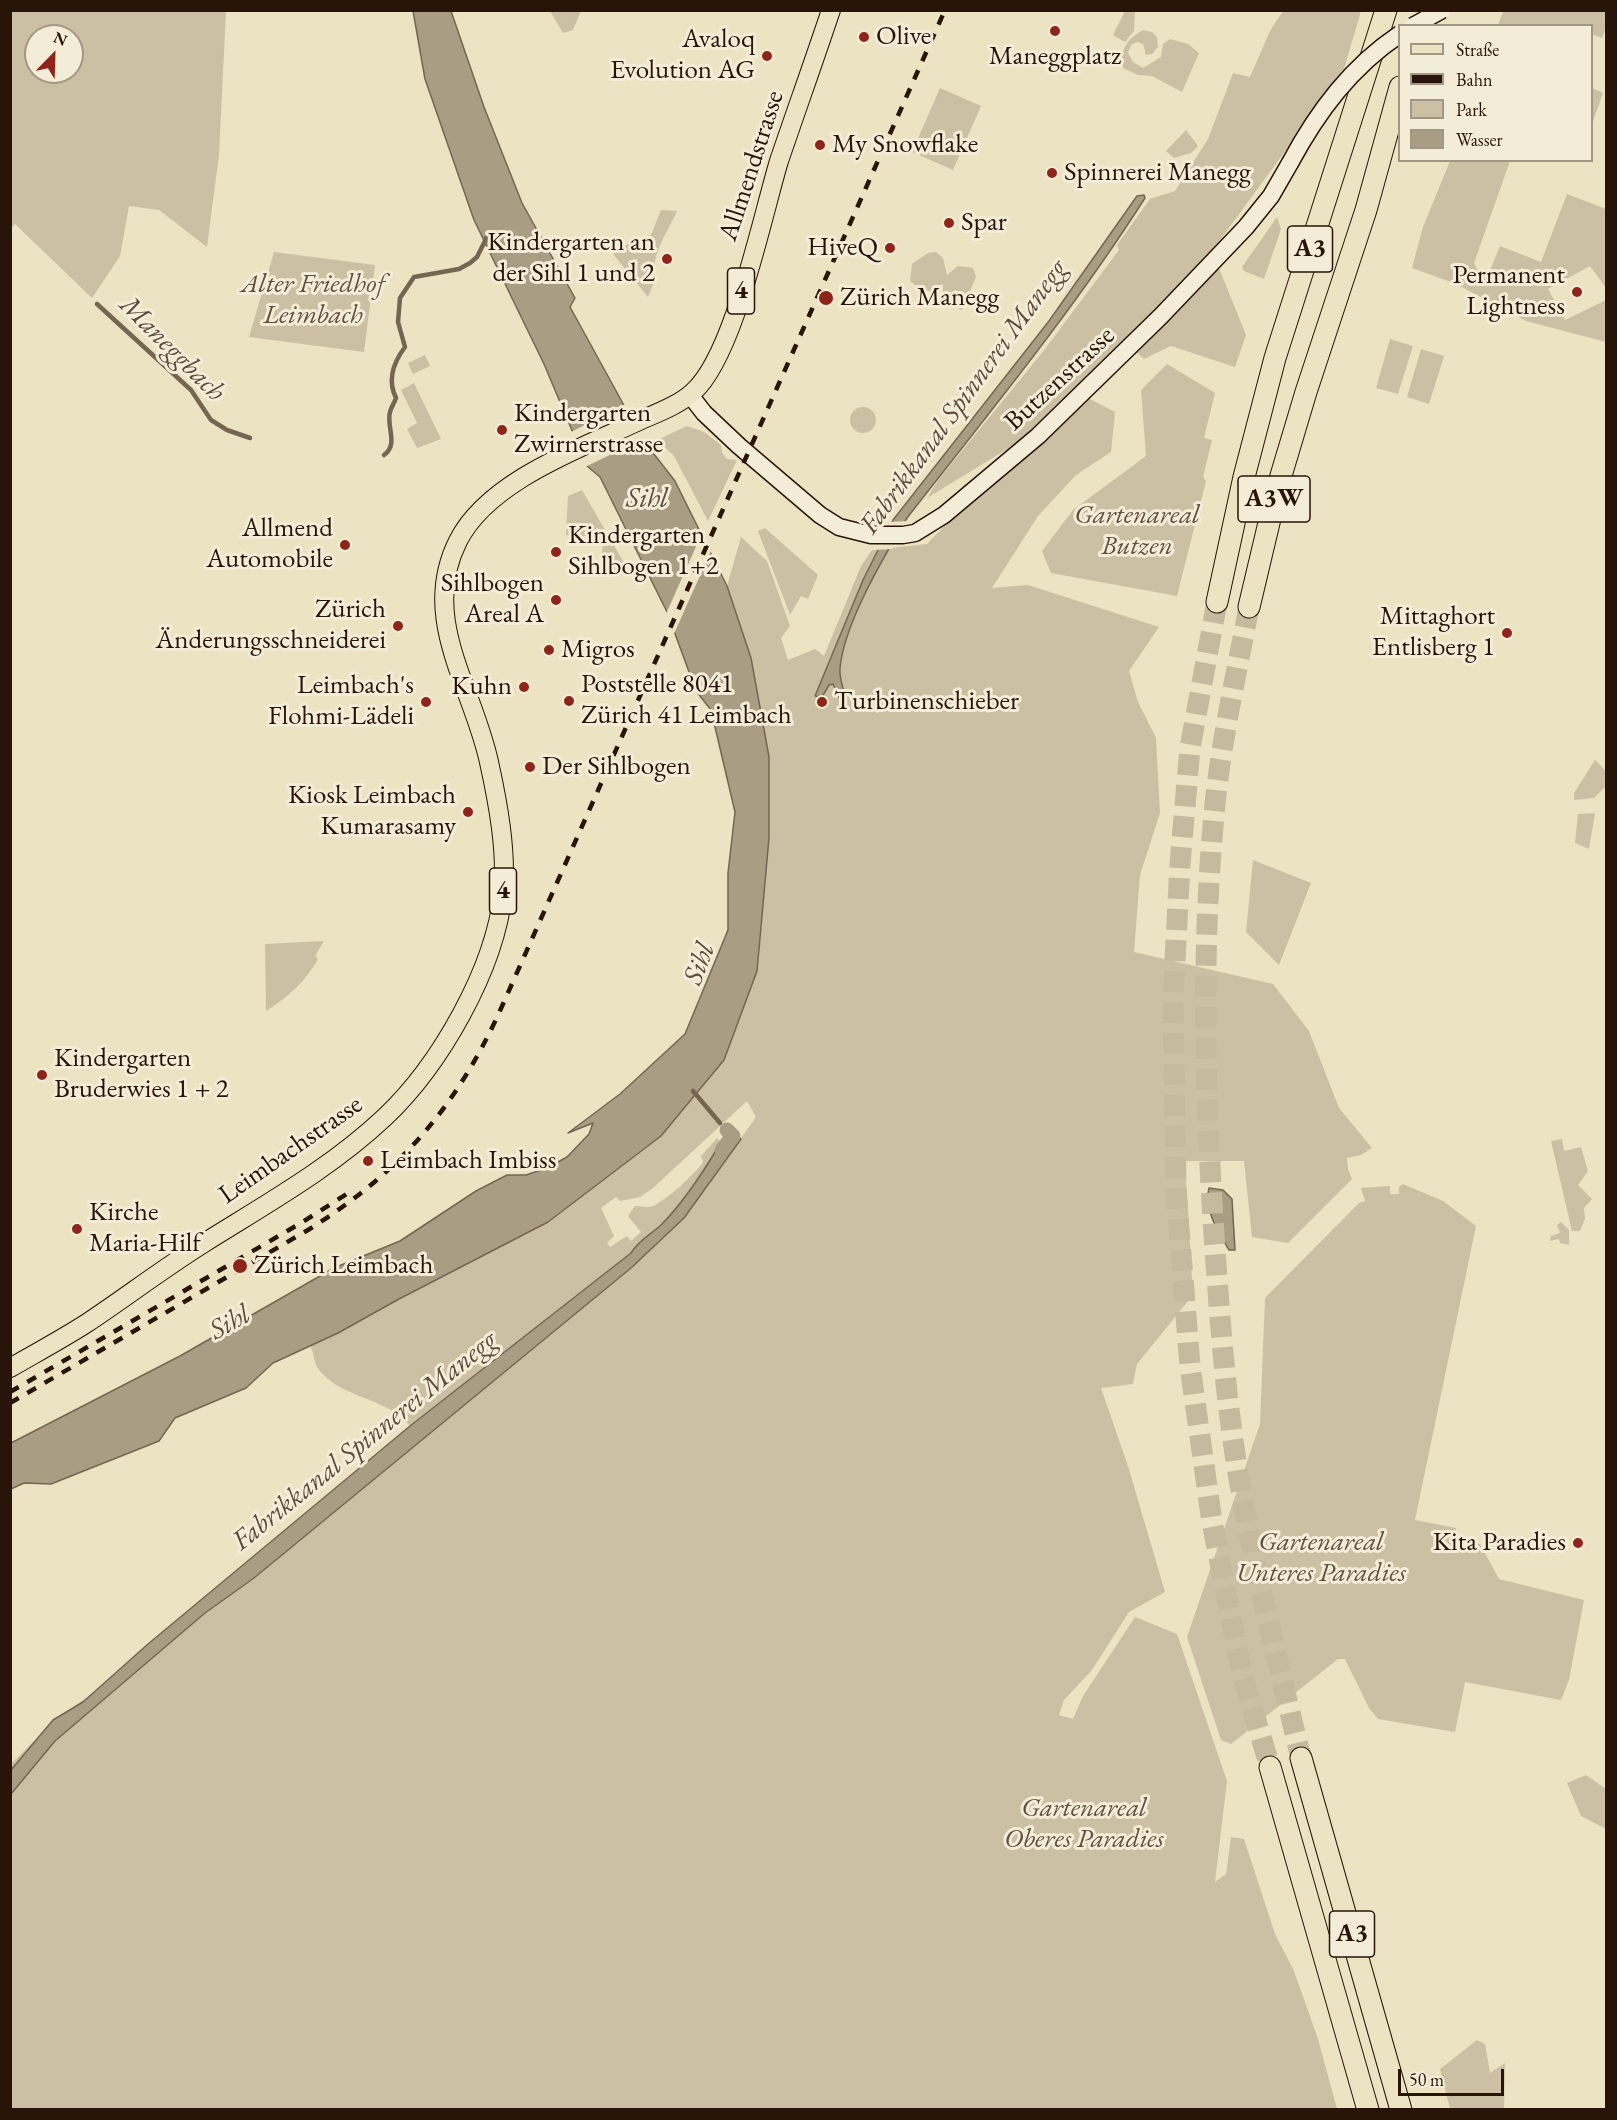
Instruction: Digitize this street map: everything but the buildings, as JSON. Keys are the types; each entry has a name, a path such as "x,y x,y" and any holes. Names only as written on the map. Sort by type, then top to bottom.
{"highway":[{"name":"A3","path":"1217,602 1244,477 1275,358 1386,10"},
{"name":"A3W","path":"1249,607 1266,530 1305,392 1365,210 1398,94"},
{"name":"A3","path":"1365,210 1398,128"},
{"name":"A3","path":"1301,1758 1401,2109"},
{"name":"A3","path":"1270,1767 1368,2109"}],"main road":[{"name":"Allmendstrasse","path":"570,453 655,414 690,395 706,376 722,348 779,162 831,10"},
{"path":"1418,24 1441,10"},
{"name":"Butzenstrasse","path":"690,395 704,413 739,446 820,515 846,529 880,536 903,536 915,532 944,515 1070,407 1246,227 1271,196 1319,113 1339,87 1371,56 1398,36"},
{"name":"Leimbachstrasse","path":"10,1368 83,1325 202,1244 313,1175 388,1115 420,1077 448,1035 492,947 504,886 497,802 487,755 445,630 442,596 446,571 467,525 519,480 570,453"}],"green space":[{"path":"11,10 226,11 219,155 207,247 159,210 129,206 120,256 92,298 15,224 11,228"},
{"path":"550,11 581,11 573,30 563,33"},
{"path":"1125,11 1135,11 1134,31 1125,42 1113,35"},
{"path":"1283,11 1361,11 1344,69 1320,98 1292,142 1212,251 1246,335 1235,367 1171,346 1144,359 1129,345 1027,437 927,498 939,479 1045,349 1119,250 1117,245 1150,199 1175,191 1208,139 1233,73 1250,77 1270,31"},
{"path":"1503,11 1606,11 1606,27 1602,38 1593,34 1593,24 1498,24"},
{"path":"1143,30 1152,32 1157,37 1158,47 1152,54 1146,55 1143,44 1137,42 1131,45 1128,53 1133,62 1143,68 1161,57 1163,44 1170,39 1188,44 1199,53 1182,92 1152,76 1138,75 1123,68 1123,50 1133,36"},
{"path":"940,88 981,106 953,170 912,152"},
{"path":"1593,88 1603,93 1593,121"},
{"path":"1186,130 1198,146 1191,153 1174,158 1166,151"},
{"path":"1450,162 1510,162 1474,263 1477,269 1489,273 1500,246 1541,262 1567,194 1606,209 1606,288 1590,266 1548,289 1565,320 1606,300 1606,342 1526,321 1456,284 1412,268 1423,227"},
{"path":"661,210 677,211 657,253 654,270 656,277 648,297 613,254 629,243 651,235"},
{"path":"1277,217 1281,229 1264,279 1244,271 1242,267"},
{"name":"Alter Friedhof Leimbach","path":"274,252 375,265 364,352 249,337"},
{"path":"936,252 943,258 947,275 958,266 973,268 976,277 962,310 943,302 943,283 937,291 923,291 910,281 912,264 928,253"},
{"path":"1390,339 1413,346 1398,394 1376,388"},
{"path":"1421,349 1444,356 1429,404 1407,397"},
{"path":"425,355 430,366 413,374 408,363"},
{"name":"Gartenareal Butzen","path":"1167,364 1215,393 1204,438 1212,440 1203,477 1206,481 1177,596 1051,573 1042,551 1073,510 1146,456 1141,390"},
{"path":"414,383 441,439 417,448 407,429 417,423 401,390"},
{"name":"Gartenareal Oberes Paradies","path":"1088,398 1115,412 1111,452 1076,475 1038,516 992,588 1028,585 1159,627 1129,671 1138,702 1156,738 1160,813 1140,875 1134,952 1273,984 1309,1031 1339,1108 1372,1148 1361,1155 1347,1158 1352,1179 1288,1243 1252,1237 1244,1161 1185,1161 1193,1295 1137,1364 1133,1384 1101,1388 1128,1466 1165,1592 1129,1612 1092,1670 1064,1700 1059,1715 1073,1719 1083,1696 1135,1617 1177,1634 1227,1781 1215,1882 1226,1874 1231,1837 1244,1839 1275,1934 1294,1971 1318,2039 1337,2109 11,2110 11,1764 55,1720 254,1578 631,1268 684,1218 756,1117 747,1101 653,1188 640,1197 620,1201 616,1197 601,1208 614,1236 607,1243 610,1247 627,1236 631,1241 641,1232 628,1216 635,1206 651,1207 666,1198 699,1167 703,1162 701,1156 717,1138 721,1142 701,1175 678,1206 631,1253 410,1426 389,1409 340,1387 329,1380 317,1367 310,1346 338,1333 610,1174 661,1136 724,1060 769,838 769,757 751,658 727,586 741,537 767,561 790,626 781,638 788,660 815,649 824,656 861,566 872,550 927,544 955,515"},
{"path":"863,407 872,411 876,420 872,429 863,433 854,429 850,420 854,411"},
{"path":"687,426 704,432 721,445 722,453 727,459 737,460 708,521 674,456 657,440"},
{"path":"582,490 631,575 601,573 603,537 566,535 568,496"},
{"path":"765,528 818,575 808,599 801,596 790,615 758,531"},
{"path":"1595,760 1606,771 1606,786 1594,798 1574,800 1574,793"},
{"path":"1595,813 1589,849 1575,843 1578,814"},
{"path":"1253,860 1311,883 1279,965 1246,932"},
{"path":"324,941 315,956 318,959 308,975 289,995 266,1011 265,944"},
{"path":"1562,1139 1564,1151 1581,1147 1588,1171 1578,1185 1592,1199 1584,1208 1585,1219 1580,1231 1572,1231 1551,1141"},
{"name":"Gartenareal Unteres Paradies","path":"1403,1184 1443,1201 1476,1226 1415,1520 1456,1528 1454,1539 1480,1544 1499,1579 1584,1600 1569,1680 1561,1700 1465,1682 1455,1732 1378,1719 1369,1708 1345,1659 1338,1659 1231,1744 1221,1740 1187,1637 1260,1424 1265,1298 1359,1203 1365,1201 1361,1188 1390,1186 1390,1194 1399,1194 1399,1187"},
{"path":"1561,1222 1569,1230 1569,1245 1560,1243 1559,1239 1550,1241 1551,1236 1560,1233 1557,1225"},
{"path":"1586,1775 1606,1789 1606,1829 1581,1816 1567,1783"},
{"path":"1477,2040 1485,2044 1490,2073 1505,2063 1504,2109 1450,2109 1440,2069"}],"water":[{"name":"Sihl","path":"413,11 451,11 484,107 522,203 575,298 570,307 643,440 675,481 727,586 751,658 769,757 769,838 757,971 724,1060 661,1136 548,1222 338,1333 273,1363 246,1388 175,1418 159,1441 51,1484 24,1483 11,1489 11,1443 180,1356 334,1268 400,1241 476,1191 507,1175 526,1175 547,1168 567,1157 589,1134 593,1123 568,1133 620,1094 685,1034 728,930 728,873 735,812 711,710 696,691 667,612 600,477 587,466 544,364 474,220 425,79"},
{"path":"1144,195 1145,198 1117,240 1060,321 907,518 866,591 849,631 840,668 840,678 845,695 840,699 833,684 829,685 822,697 815,696 863,580 893,520 1049,321 1137,196"},
{"path":"732,1131 741,1139 684,1218 631,1268 254,1578 205,1613 55,1741 11,1794 11,1770 53,1720 83,1702 148,1644 410,1426 631,1253 678,1206 701,1175 721,1142 725,1143"},
{"path":"1209,1188 1223,1190 1232,1199 1235,1250 1229,1250 1213,1220 1208,1204"}],"pier":[{"path":"626,404 645,438 585,467 569,433"},
{"path":"908,521 892,549 875,550 889,522"},
{"path":"703,531 712,549 673,636 665,616"}],"waterway":[{"name":"Maneggbach","path":"384,455 391,446 389,418 396,398 392,385 393,372 397,359 405,347 398,322 400,298 414,277 459,269 470,263 477,257 487,237"},
{"name":"Maneggbach","path":"97,304 191,390 211,420 227,430 250,438"},
{"name":"Fabrikkanal Spinnerei Manegg","path":"693,1091 720,1123"},
{"name":"Fabrikkanal Spinnerei Manegg","path":"722,1150 733,1136 727,1130"}],"tunnel":[{"path":"1217,602 1190,748 1180,864 1173,999 1176,1191 1190,1366 1212,1522 1242,1674 1270,1767"},
{"path":"1249,607 1220,763 1214,815 1206,972 1208,1130 1221,1333 1236,1464 1262,1595 1301,1758"}],"railway":[{"path":"10,1403 308,1230 340,1209 370,1186 421,1136 463,1080 499,1013 945,10"},
{"path":"10,1392 301,1223 353,1190"}],"place":[{"name":"Maneggplatz","path":"1055,31"},
{"name":"Olive","path":"864,37"},
{"name":"Avaloq Evolution AG","path":"767,56"},
{"name":"My Snowflake","path":"820,145"},
{"name":"Spinnerei Manegg","path":"1052,173"},
{"name":"Spar","path":"949,223"},
{"name":"HiveQ","path":"890,248"},
{"name":"Kindergarten an der Sihl 1 und 2","path":"667,259"},
{"name":"Permanent Lightness","path":"1577,292"},
{"name":"Zürich Manegg","path":"826,298"},
{"name":"Kindergarten Zwirnerstrasse","path":"502,430"},
{"name":"Allmend Automobile","path":"345,545"},
{"name":"Kindergarten Sihlbogen 1+2","path":"556,552"},
{"name":"Sihlbogen Areal A","path":"556,600"},
{"name":"Zürich Änderungsschneiderei","path":"398,626"},
{"name":"Mittaghort Entlisberg 1","path":"1507,633"},
{"name":"Migros","path":"549,650"},
{"name":"Kuhn","path":"524,687"},
{"name":"Poststelle 8041 Zürich 41 Leimbach","path":"569,701"},
{"name":"Leimbach's Flohmi-Lädeli","path":"426,702"},
{"name":"Turbinenschieber","path":"822,702"},
{"name":"Der Sihlbogen","path":"530,767"},
{"name":"Kiosk Leimbach Kumarasamy","path":"468,812"},
{"name":"Kindergarten Bruderwies 1 + 2","path":"42,1075"},
{"name":"Leimbach Imbiss","path":"368,1161"},
{"name":"Kirche Maria-Hilf","path":"77,1229"},
{"name":"Zürich Leimbach","path":"240,1266"},
{"name":"Kita Paradies","path":"1578,1543"}]}
